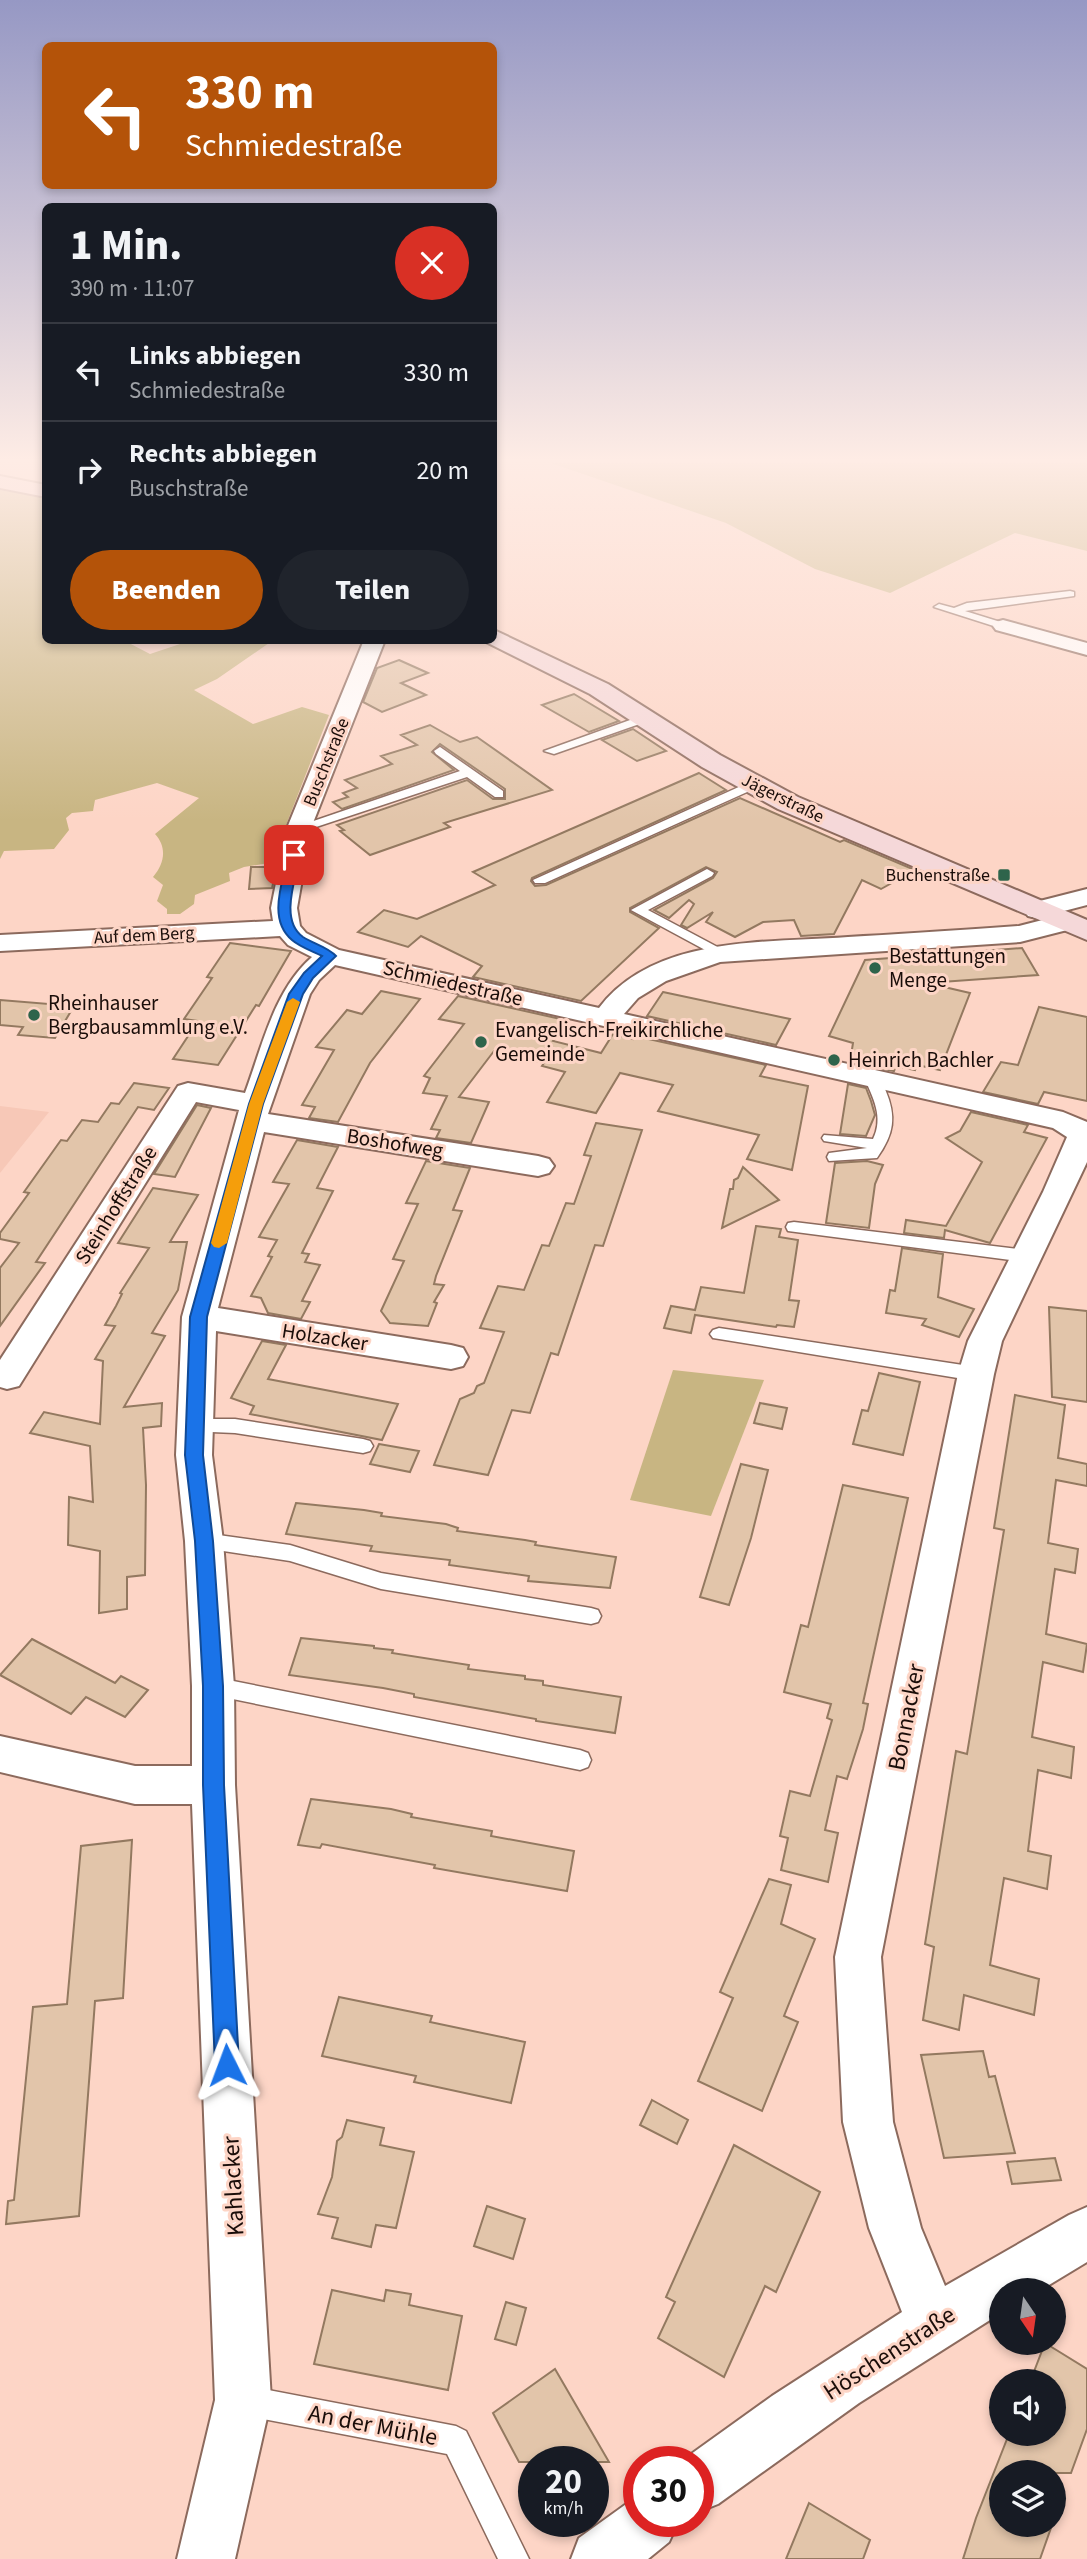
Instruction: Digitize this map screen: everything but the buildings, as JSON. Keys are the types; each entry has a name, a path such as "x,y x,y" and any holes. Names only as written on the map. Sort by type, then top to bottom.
{"street":[{"path":"1003,626 1087,649"},
{"name":"Jägerstraße","path":"497,638 600,690 752,785 1076,927"},
{"name":"Buschstraße","path":"287,928 284,908 299,828 373,644"},
{"path":"1037,910 1087,897"},
{"path":"607,1017 616,1002 637,986 684,964 720,954 1020,934 1076,927"},
{"name":"Auf dem Berg","path":"0,943 287,928"},
{"name":"Schmiedestraße","path":"287,928 297,939 330,956 1063,1121 1082,1134"},
{"name":"Kahlacker","path":"206,2559 243,2400 214,1785 213,1686 204,1541 194,1455 199,1317 255,1112 296,994 308,975 330,956"},
{"name":"Steinhoffstraße","path":"7,1377 188,1091 255,1112"},
{"name":"Boshofweg","path":"255,1112 538,1166"},
{"name":"Bonnacker","path":"933,2322 895,2228 868,2122 858,1957 976,1374 985,1341 1026,1256 1073,1194 1082,1134"},
{"name":"Holzacker","path":"199,1317 451,1357"},
{"path":"0,1754 135,1785 214,1785"},
{"name":"Höschenstraße","path":"714,2472 750,2444 933,2322 1087,2233"},
{"path":"600,2559 629,2537"}],"lane":[{"path":"955,612 967,606 1070,594"},
{"path":"939,607 1003,626"},
{"path":"550,751 644,719"},
{"path":"440,751 499,793"},
{"path":"299,828 469,772"},
{"path":"540,880 752,785"},
{"path":"706,873 638,909 720,954"},
{"path":"835,1157 871,1154 878,1145 887,1117 886,1104 872,1077"},
{"path":"830,1138 878,1145"},
{"path":"794,1227 1026,1256"},
{"path":"719,1334 976,1374"},
{"path":"195,1426 235,1426 362,1446"},
{"path":"204,1541 290,1553 381,1581 591,1616"},
{"path":"213,1686 580,1760"},
{"name":"An der Mühle","path":"243,2400 456,2441 514,2559"}],"shaded area":[{"path":"0,582 42,582 42,644 131,644 150,654 180,644 268,644 217,679 194,690 253,724 302,707 329,715 281,838 275,862 244,867 229,873 230,881 195,895 194,904 180,914 167,914 167,909 157,901 163,885 153,877 160,866 163,850 155,834 199,798 157,783 95,800 93,811 72,813 66,818 69,830 54,849 4,851 0,859"},
{"path":"857,582 912,582 890,593"},
{"path":"0,1106 49,1112 0,1173"},
{"path":"673,1370 764,1380 711,1516 630,1500"}],"slow traffic":[{"path":"219,1243 256,1104 293,1002"}],"place":[{"name":"Buchenstraße","path":"1004,875"},
{"name":"Bestattungen Menge","path":"875,968"},
{"name":"Rheinhauser Bergbausammlung e.V.","path":"34,1015"},
{"name":"Evangelisch-Freikirchliche Gemeinde","path":"481,1042"},
{"name":"Heinrich Bachler","path":"834,1060"}],"route":[{"path":"227,2065 214,1785 213,1686 204,1541 194,1455 199,1317 256,1104 296,994 308,975 330,956 297,939 287,928 284,908 294,855"}]}
